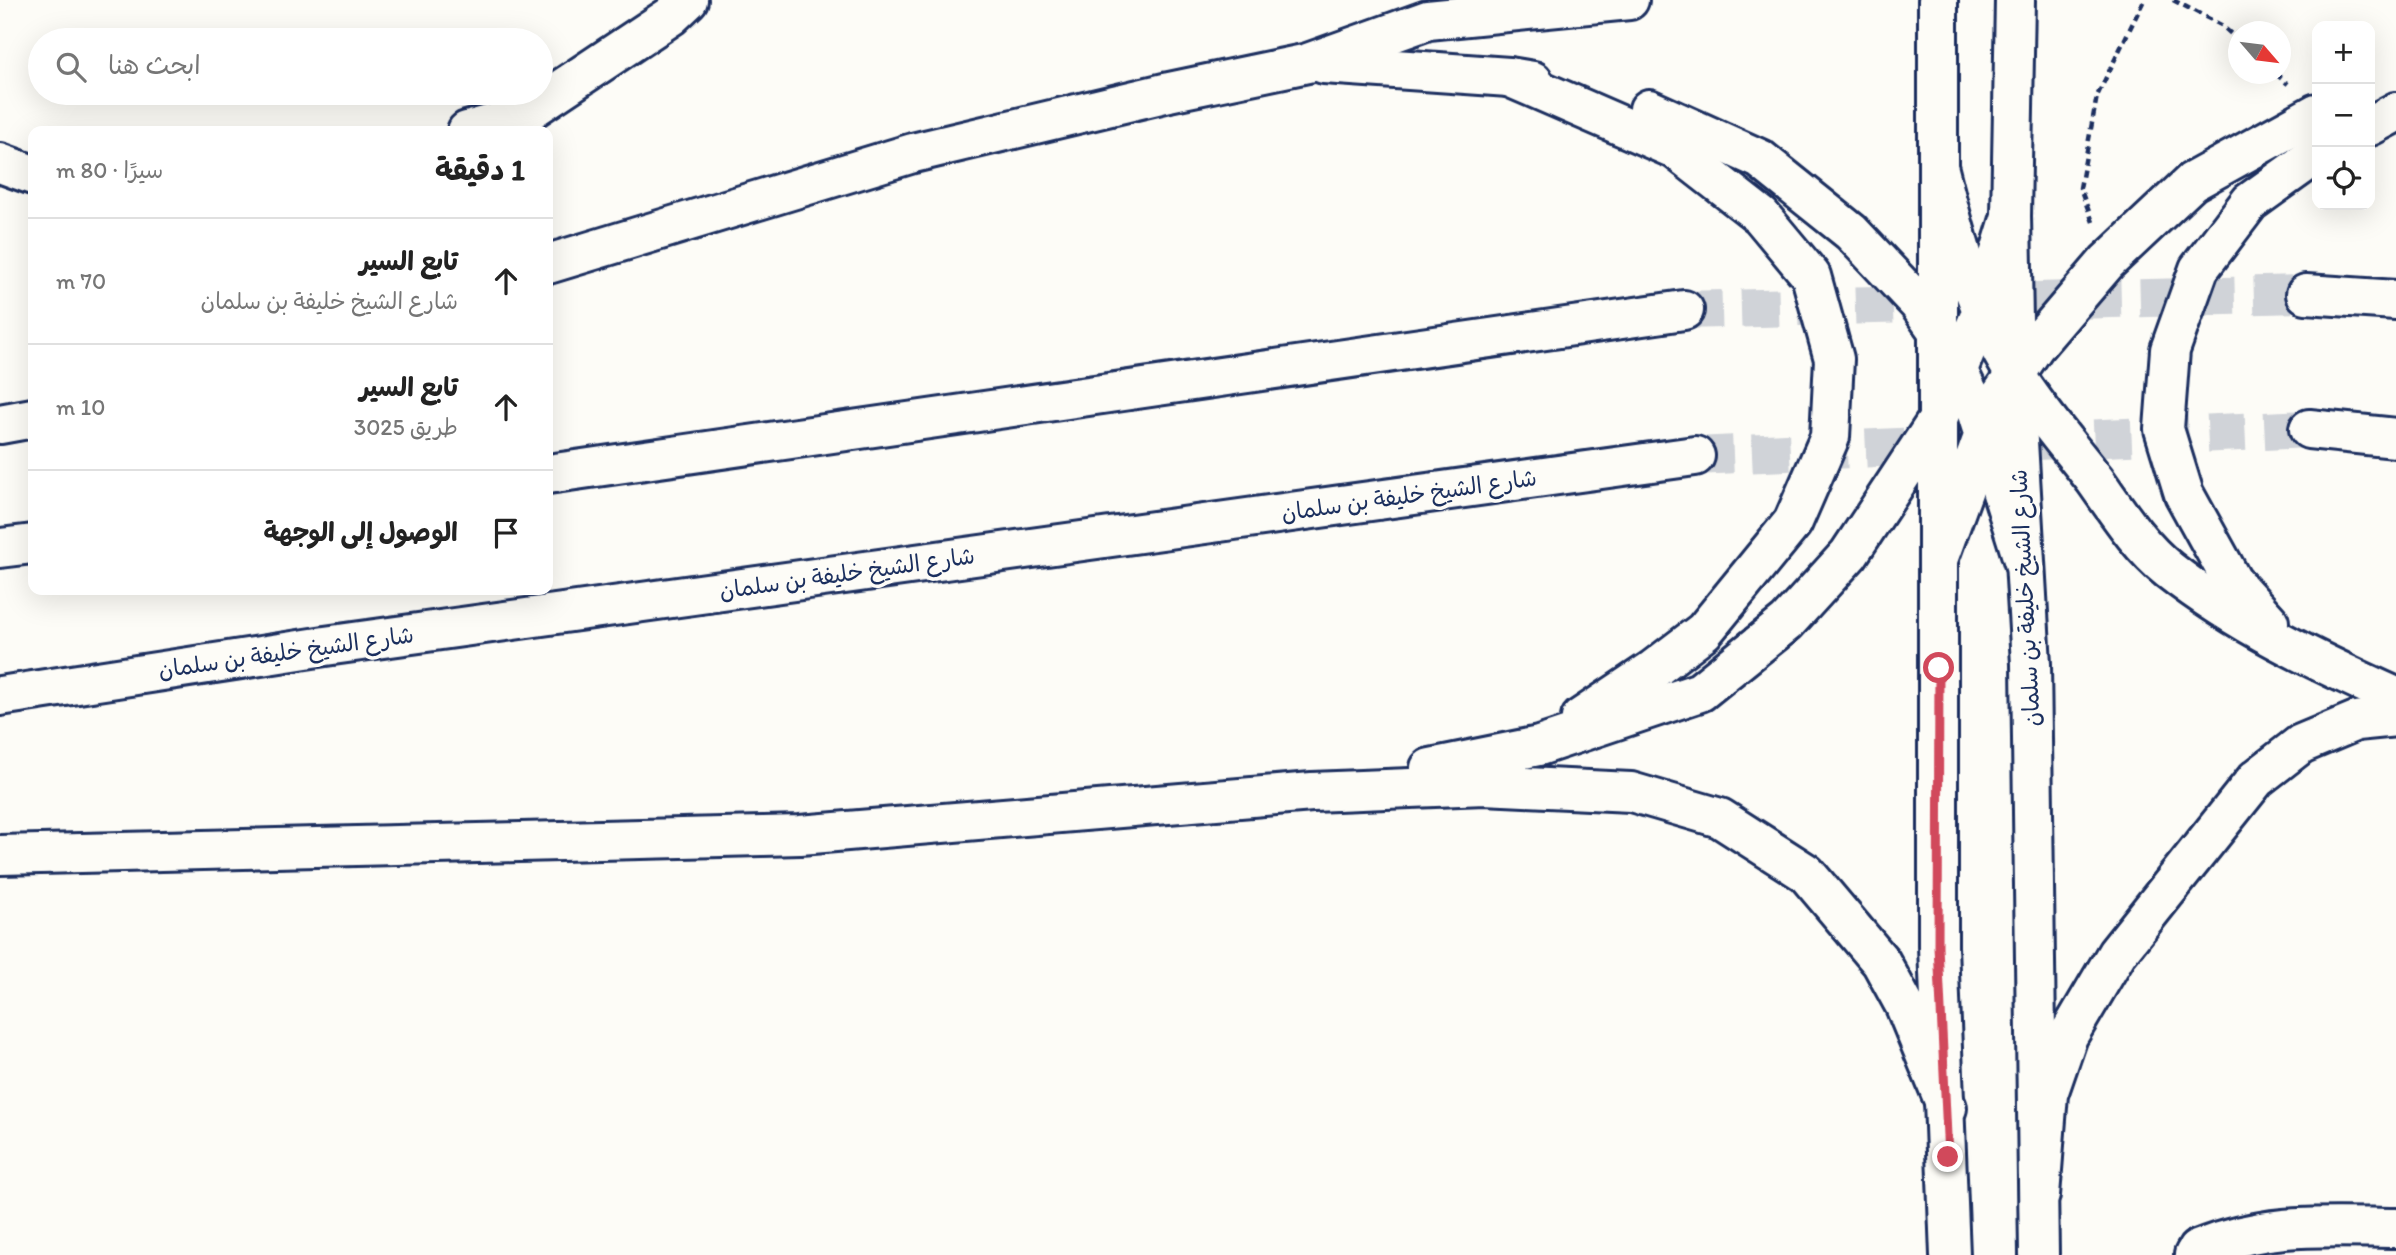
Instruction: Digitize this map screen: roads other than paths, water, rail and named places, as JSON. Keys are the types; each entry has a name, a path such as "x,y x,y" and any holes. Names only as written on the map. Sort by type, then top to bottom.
{"main road":[{"path":"553,95 671,16 688,0"},
{"path":"553,262 912,153 1169,92 1308,63 1428,20 1629,0"},
{"path":"1938,0 1938,946 1947,1108 1950,1255"},
{"name":"شارع الشيخ خليفة بن سلمان","path":"2015,0 2011,216 2014,373 2031,664 2040,1195"},
{"path":"1308,63 1509,77 1629,100 1760,159 1851,232 1892,273 1938,331 1958,370 1983,432 2025,566"},
{"path":"1509,77 1675,149 1760,216 1811,276 1834,359 1830,437 1793,522 1704,631 1654,669 1539,746"},
{"path":"2375,99 2396,93"},
{"path":"485,126 521,116 538,105"},
{"path":"2375,123 2396,112"},
{"path":"1939,557 1983,432 2014,373 2107,262 2192,182 2312,116"},
{"path":"2298,653 2232,581 2184,494 2164,429 2170,350 2199,269 2250,202 2312,158"},
{"path":"0,163 28,173"},
{"path":"1939,170 1956,237 1983,308 2014,373 2136,535 2166,568 2218,606 2298,653 2396,697"},
{"path":"1312,792 1539,746 1700,692 1787,622 1849,554 1937,421 1983,308 2011,216"},
{"path":"2306,294 2396,300"},
{"path":"553,473 1685,310"},
{"path":"0,424 28,419"},
{"path":"2309,429 2396,438"},
{"name":"شارع الشيخ خليفة بن سلمان","path":"0,696 325,646 1695,456"},
{"path":"0,548 28,545"},
{"path":"2039,1255 2040,1195 2048,1094 2068,1036 2117,953 2256,779 2301,744 2356,721 2396,717"},
{"path":"0,855 800,835 1312,792 1485,785 1631,793 1720,818 1806,873 1881,962 1905,1006 1947,1108"},
{"path":"2194,1255 2197,1250 2234,1235 2281,1228 2396,1228"}],"tunnel":[{"path":"1684,310 2306,294"},
{"path":"1695,456 2309,429"}]}
